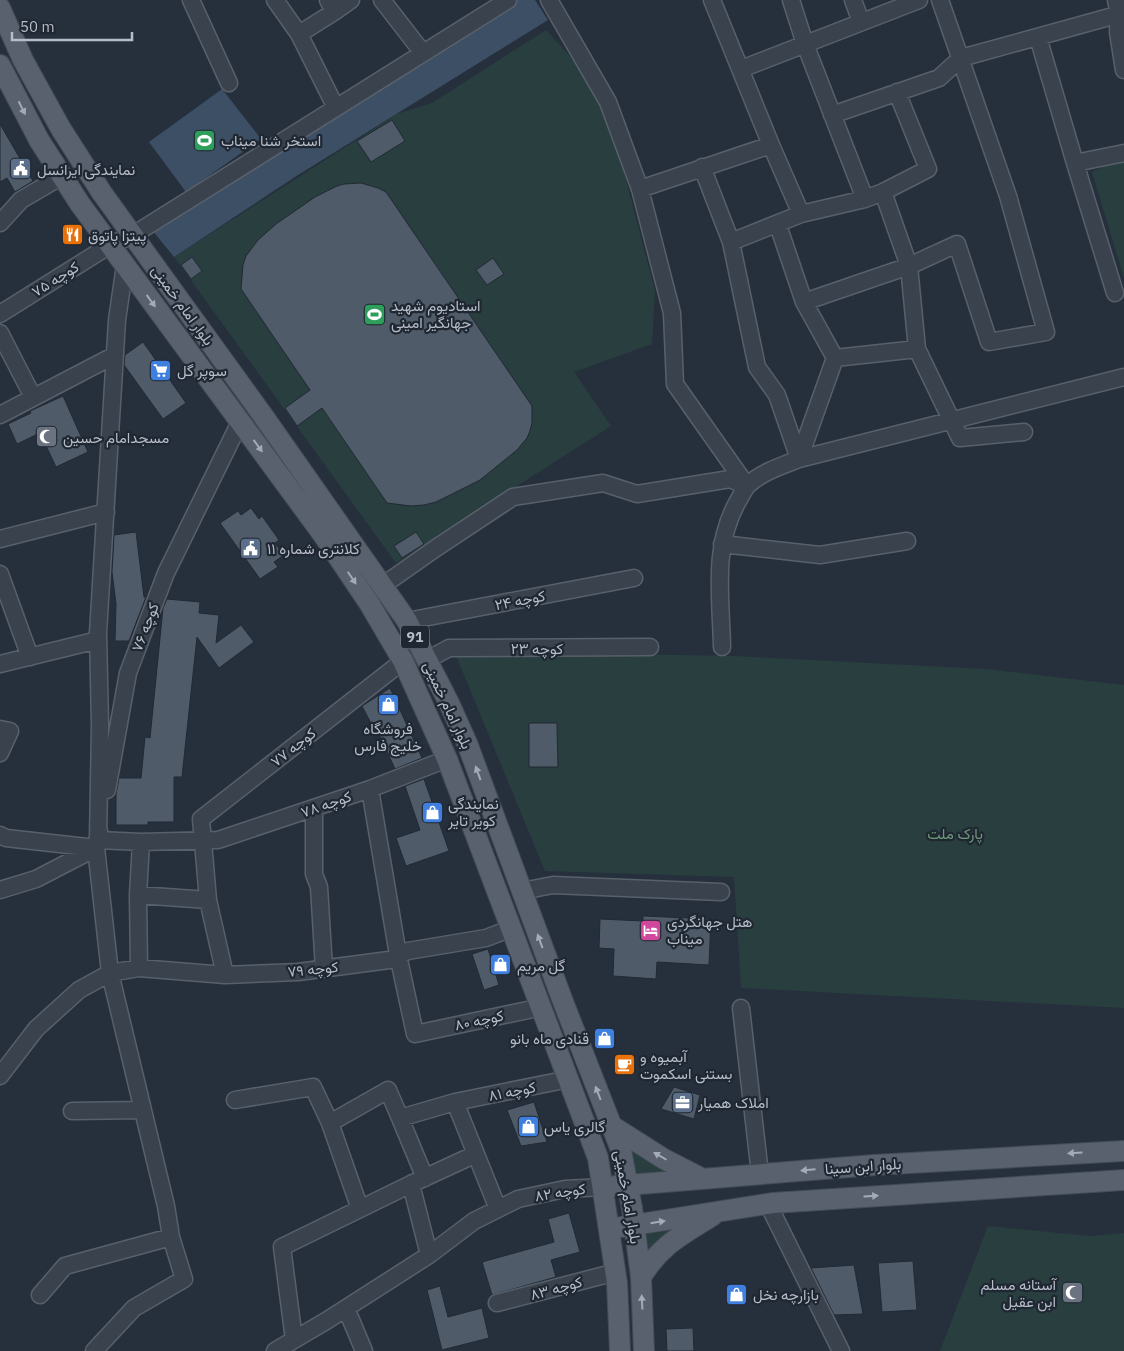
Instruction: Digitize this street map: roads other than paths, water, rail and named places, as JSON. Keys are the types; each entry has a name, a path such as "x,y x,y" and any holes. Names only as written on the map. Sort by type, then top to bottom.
{"main road":[{"name":"بلوار امام خمینی","path":"0,8 23,60 61,129 102,193 270,425 407,622 449,703 467,743 620,1150 634,1225 641,1277 644,1351"},
{"name":"بلوار امام خمینی","path":"0,65 39,140 62,176 110,245 334,551 369,603 403,661 447,759 598,1158 616,1272 620,1351"},
{"path":"612,1126 664,1159 703,1178"},
{"name":"بلوار ابن سینا","path":"603,1187 883,1164 1124,1151"},
{"name":"بلوار ابن سینا","path":"610,1229 768,1204 1124,1180"},
{"path":"641,1277 651,1261 668,1244 719,1212"}],"street":[{"path":"192,0 229,84"},
{"path":"275,0 299,34 336,108"},
{"path":"299,34 331,6 350,0"},
{"path":"382,0 423,53"},
{"name":"کوچه ۷۵","path":"0,314 110,245 133,235 508,0"},
{"path":"549,0 608,102 640,190 672,312 676,384 747,486"},
{"path":"712,0 801,214"},
{"path":"791,0 805,44 865,199"},
{"path":"853,0 861,22"},
{"path":"740,69 919,0"},
{"path":"804,302 909,266 957,244 989,342 1046,332 1008,196 940,0"},
{"path":"832,116 939,78 960,58 1038,37 1120,9 1118,32 1124,70"},
{"path":"1038,37 1074,163 1116,293"},
{"path":"731,242 778,225 801,214 865,199 928,169 897,92"},
{"path":"640,190 702,167 771,145"},
{"path":"1074,163 1124,153"},
{"path":"702,167 731,242 757,367 776,394 799,459"},
{"path":"0,223 21,200 62,176"},
{"path":"883,192 909,266 917,350 960,438 1024,432"},
{"path":"778,225 804,302 836,358 799,459"},
{"path":"94,1351 134,1308 184,1279 171,1238 166,1206 110,972 97,844 100,726 98,640 117,320 125,265"},
{"path":"0,334 33,398"},
{"path":"836,358 917,350"},
{"path":"0,415 115,355"},
{"path":"722,647 720,568 722,544 727,523 747,486 773,469 799,459 1124,377"},
{"name":"کوچه ۷۶","path":"97,844 128,673 166,573 240,422"},
{"path":"382,586 513,496 603,483 637,494 730,479 747,486"},
{"path":"0,539 106,512"},
{"path":"722,544 820,555 907,540"},
{"path":"0,574 30,657"},
{"name":"کوچه ۲۴","path":"407,622 634,578"},
{"path":"0,664 98,640"},
{"name":"کوچه ۲۳","path":"427,660 449,648 650,647"},
{"name":"کوچه ۷۷","path":"202,842 201,818 403,661"},
{"path":"0,729 10,730 0,753"},
{"name":"کوچه ۷۸","path":"0,835 6,838 97,844 218,840 370,789 447,759"},
{"path":"370,789 398,955"},
{"path":"314,808 314,874 320,886 324,969"},
{"path":"139,968 138,895 141,842"},
{"path":"202,842 208,900 224,975"},
{"path":"0,890 36,879 97,844"},
{"path":"522,892 553,885 721,892"},
{"path":"138,895 208,900"},
{"name":"کوچه ۷۹","path":"110,972 139,968 224,975 298,972 389,960 408,951 486,938 512,928"},
{"name":"کوچه ۸۰","path":"398,955 415,1034 542,1007"},
{"path":"0,1076 36,1029 79,990 110,972"},
{"path":"741,1008 760,1174"},
{"name":"کوچه ۸۱","path":"400,1118 455,1102 569,1080"},
{"path":"235,1100 313,1087 330,1123 360,1209"},
{"path":"330,1123 388,1090 400,1118 418,1181 429,1254"},
{"path":"455,1102 498,1209"},
{"path":"72,1111 142,1110"},
{"path":"294,1340 282,1247 476,1154"},
{"name":"کوچه ۸۲","path":"275,1351 429,1254 474,1221 518,1199 565,1189 603,1187"},
{"path":"768,1204 841,1351"},
{"path":"40,1295 65,1266 171,1238"},
{"name":"کوچه ۸۳","path":"497,1303 616,1272"},
{"path":"346,1308 364,1351"}],"water":[{"path":"514,0 535,0 548,20 298,175 174,257 152,230"},
{"name":"استخر شنا میناب","path":"222,89 261,139 186,192 149,142"}],"place":[{"name":"استخر شنا میناب","path":"205,140"},
{"name":"نمایندگی ایرانسل","path":"21,169"},
{"name":"پیتزا پاتوق","path":"72,235"},
{"name":"استادیوم شهید جهانگیر امینی","path":"375,314"},
{"name":"سوپر گل","path":"161,370"},
{"name":"مسجدامام حسین","path":"47,437"},
{"name":"کلانتری شماره ۱۱","path":"251,548"},
{"name":"فروشگاه خلیج فارس","path":"388,705"},
{"name":"نمایندگی کویر تایر","path":"432,812"},
{"name":"هتل جهانگردی میناب","path":"651,930"},
{"name":"گل مریم","path":"501,965"},
{"name":"قنادی ماه بانو","path":"605,1038"},
{"name":"آبمیوه و بستنی اسکموت","path":"624,1065"},
{"name":"املاک همیار","path":"682,1102"},
{"name":"گالری یاس","path":"528,1126"},
{"name":"آستانه مسلم ابن عقیل","path":"1072,1293"},
{"name":"بازارچه نخل","path":"737,1294"}],"park label":[{"name":"پارک ملت","path":"955,833"}]}
